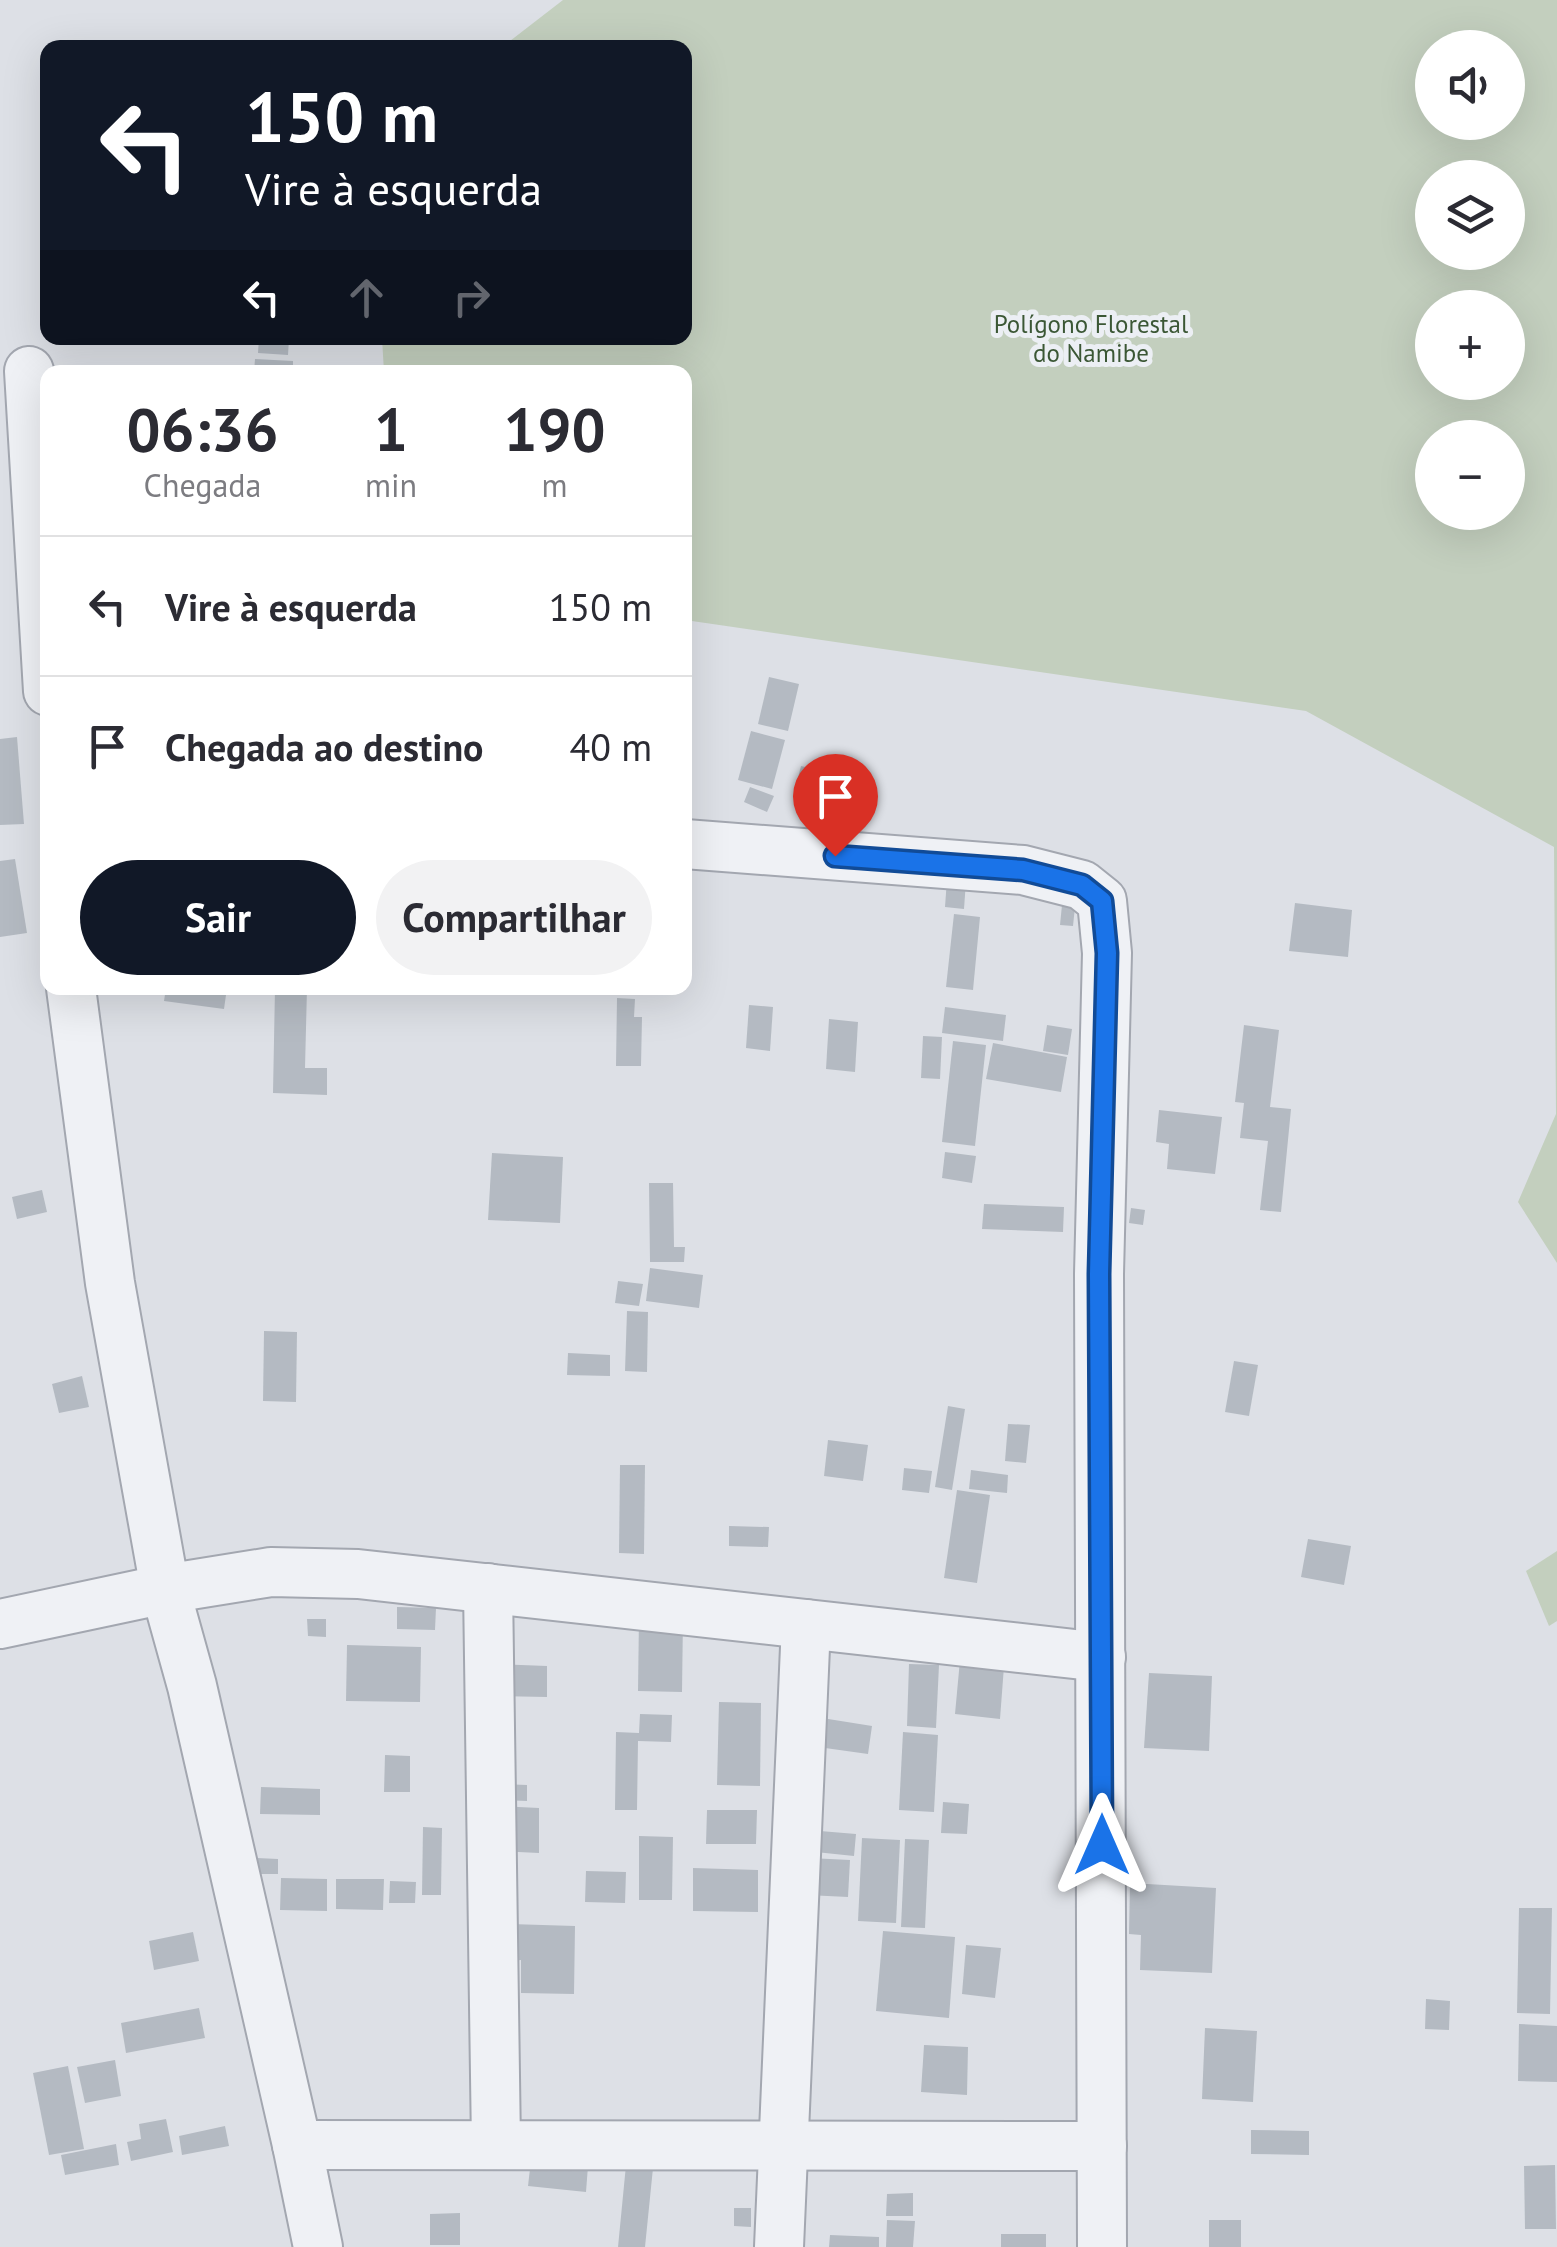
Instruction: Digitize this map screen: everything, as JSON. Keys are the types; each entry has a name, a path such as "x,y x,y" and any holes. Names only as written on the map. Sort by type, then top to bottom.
{"street":[{"path":"29,371 40,557"},
{"path":"692,845 1023,870 1082,885 1102,901 1107,953 1099,1274 1102,2247"},
{"path":"72,995 110,1283 165,1590 192,1686 318,2247"},
{"path":"0,1624 271,1572 358,1574 1101,1657"},
{"path":"488,1588 496,2145"},
{"path":"779,2247 806,1624"},
{"path":"297,2145 1102,2146"}],"green space":[{"name":"Polígono Florestal do Namibe","path":"563,0 1557,0 1557,1263 1518,1202 1556,1114 1554,847 1306,711 692,621 692,365 384,365 382,345 692,345 692,40 511,40"},
{"path":"1557,1551 1557,1621 1549,1626 1526,1571"}],"building":[{"path":"259,345 289,345 288,355 258,353"},
{"path":"255,359 293,361 293,365 255,365"},
{"path":"769,677 799,684 788,731 758,724"},
{"path":"751,731 785,740 772,789 738,780"},
{"path":"17,737 24,824 0,825 0,739"},
{"path":"801,766 845,777 837,808 793,797"},
{"path":"750,787 774,796 767,812 744,802"},
{"path":"15,859 27,933 0,937 0,861"},
{"path":"947,879 966,881 964,909 945,907"},
{"path":"1063,895 1076,897 1073,926 1060,925"},
{"path":"1295,903 1352,910 1348,957 1289,951"},
{"path":"954,914 980,917 973,990 946,987"},
{"path":"165,995 226,995 224,1009 164,1001"},
{"path":"275,995 307,995 305,1068 327,1068 327,1095 273,1093"},
{"path":"617,998 635,999 634,1017 642,1017 641,1066 616,1066"},
{"path":"749,1005 773,1007 770,1051 746,1048"},
{"path":"945,1007 1006,1015 1003,1041 942,1033"},
{"path":"829,1019 858,1022 855,1072 826,1069"},
{"path":"1047,1025 1072,1029 1068,1055 1043,1051"},
{"path":"1244,1025 1279,1030 1270,1107 1291,1109 1281,1212 1260,1210 1268,1141 1240,1138 1244,1103 1235,1102"},
{"path":"923,1036 942,1037 940,1079 921,1078"},
{"path":"953,1041 986,1045 975,1146 942,1142"},
{"path":"993,1043 1067,1057 1061,1092 986,1079"},
{"path":"1159,1110 1222,1117 1215,1174 1167,1169 1169,1144 1156,1142"},
{"path":"945,1152 976,1156 972,1183 942,1178"},
{"path":"492,1153 563,1157 560,1223 488,1220"},
{"path":"649,1183 673,1183 674,1247 685,1247 684,1262 650,1262"},
{"path":"42,1190 47,1212 17,1219 12,1197"},
{"path":"984,1204 1064,1207 1063,1232 982,1229"},
{"path":"1131,1208 1145,1210 1143,1225 1129,1223"},
{"path":"650,1268 703,1275 699,1308 646,1301"},
{"path":"618,1281 643,1284 639,1306 615,1303"},
{"path":"627,1311 648,1312 647,1372 625,1371"},
{"path":"264,1331 297,1332 296,1402 263,1401"},
{"path":"568,1353 610,1355 610,1376 567,1375"},
{"path":"1234,1361 1258,1365 1249,1416 1225,1412"},
{"path":"82,1376 89,1407 59,1413 52,1384"},
{"path":"948,1406 965,1409 952,1490 935,1487"},
{"path":"1008,1424 1030,1425 1026,1463 1005,1461"},
{"path":"828,1440 868,1445 863,1481 824,1476"},
{"path":"620,1465 645,1465 644,1554 619,1553"},
{"path":"904,1468 932,1471 929,1493 902,1490"},
{"path":"971,1470 1008,1475 1007,1493 969,1489"},
{"path":"957,1490 990,1495 977,1583 944,1578"},
{"path":"729,1526 769,1527 768,1547 729,1546"},
{"path":"1308,1539 1351,1546 1344,1585 1301,1577"},
{"path":"397,1607 436,1608 435,1630 397,1629"},
{"path":"639,1616 683,1617 682,1692 638,1691"},
{"path":"307,1619 326,1619 326,1637 308,1636"},
{"path":"347,1645 421,1647 420,1702 346,1701"},
{"path":"961,1649 1005,1653 1000,1719 955,1714"},
{"path":"496,1664 547,1666 547,1697 496,1696"},
{"path":"909,1664 939,1665 936,1728 907,1726"},
{"path":"1149,1673 1212,1676 1209,1751 1144,1748"},
{"path":"719,1702 761,1703 760,1786 717,1785"},
{"path":"640,1714 672,1715 671,1742 638,1741 637,1810 615,1810 616,1732 639,1733"},
{"path":"822,1718 872,1726 868,1754 818,1747"},
{"path":"903,1732 938,1735 934,1812 899,1810"},
{"path":"385,1755 410,1756 410,1792 384,1792"},
{"path":"502,1784 527,1785 527,1801 502,1800"},
{"path":"261,1787 320,1789 320,1815 260,1814"},
{"path":"943,1802 969,1804 967,1834 941,1833"},
{"path":"498,1806 539,1808 539,1853 497,1851"},
{"path":"707,1810 757,1810 756,1844 706,1844"},
{"path":"423,1827 442,1828 441,1895 422,1895"},
{"path":"808,1830 856,1834 854,1856 806,1851"},
{"path":"639,1836 673,1837 672,1900 639,1900"},
{"path":"862,1838 900,1840 896,1923 858,1921"},
{"path":"905,1839 929,1840 925,1928 901,1927"},
{"path":"257,1858 278,1859 278,1874 257,1874"},
{"path":"809,1858 850,1860 848,1897 807,1895"},
{"path":"693,1868 758,1870 758,1912 693,1911"},
{"path":"586,1871 626,1872 625,1903 585,1902"},
{"path":"281,1878 327,1879 327,1911 280,1910"},
{"path":"336,1879 384,1879 383,1910 336,1909"},
{"path":"390,1881 416,1882 415,1903 389,1903"},
{"path":"1130,1883 1216,1888 1212,1973 1140,1970 1141,1935 1129,1934"},
{"path":"1519,1908 1552,1908 1550,2014 1517,2013"},
{"path":"510,1924 575,1926 574,1994 521,1993 521,1960 509,1961"},
{"path":"883,1931 955,1937 949,2018 876,2011"},
{"path":"193,1932 199,1961 154,1970 149,1941"},
{"path":"966,1945 1001,1948 995,1998 962,1994"},
{"path":"1426,1999 1450,2001 1449,2030 1425,2029"},
{"path":"199,2008 205,2038 126,2053 121,2023"},
{"path":"1519,2024 1557,2026 1557,2082 1518,2081"},
{"path":"1205,2028 1257,2031 1253,2102 1202,2099"},
{"path":"924,2045 968,2047 967,2095 921,2092"},
{"path":"115,2060 121,2096 85,2103 77,2067"},
{"path":"68,2066 84,2149 49,2155 33,2073"},
{"path":"166,2119 173,2152 131,2161 127,2142 141,2139 139,2124"},
{"path":"225,2126 229,2146 182,2155 179,2136"},
{"path":"1251,2130 1309,2131 1309,2155 1251,2154"},
{"path":"116,2144 119,2165 65,2175 61,2155"},
{"path":"531,2160 588,2166 586,2192 528,2186"},
{"path":"626,2165 653,2168 645,2247 618,2247"},
{"path":"1555,2165 1556,2229 1525,2229 1524,2166"},
{"path":"913,2193 913,2216 886,2216 887,2194"},
{"path":"734,2208 751,2208 751,2227 734,2226"},
{"path":"460,2213 460,2245 430,2245 430,2214"},
{"path":"887,2220 915,2221 913,2247 886,2247"},
{"path":"1209,2220 1241,2220 1241,2247 1209,2247"},
{"path":"1001,2234 1046,2234 1046,2247 1001,2247"},
{"path":"830,2235 879,2237 879,2247 829,2247"}],"route":[{"path":"835,856 1023,870 1082,885 1102,901 1107,953 1099,1274 1102,1845"}]}
